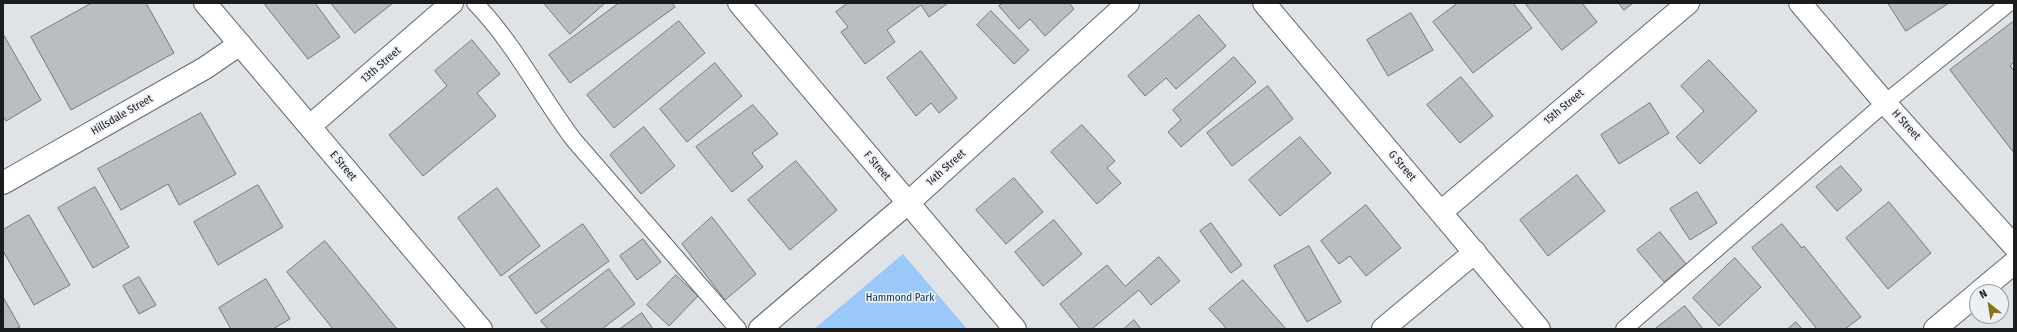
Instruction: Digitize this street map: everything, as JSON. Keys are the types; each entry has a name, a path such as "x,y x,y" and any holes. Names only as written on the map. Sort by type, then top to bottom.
{"street":[{"name":"E Street","path":"205,3 481,329"},
{"name":"13th Street","path":"310,126 452,3"},
{"name":"F Street","path":"739,3 1015,329"},
{"name":"14th Street","path":"760,329 909,202 1128,3"},
{"name":"G Street","path":"1264,3 1539,329"},
{"name":"15th Street","path":"1441,212 1688,3"},
{"name":"H Street","path":"1800,3 1885,103 2014,246"},
{"name":"Hillsdale Street","path":"3,183 205,68 240,44"},
{"path":"1383,329 1475,252"},
{"path":"1989,284 2014,264"},
{"path":"1935,329 1969,301"}],"lane":[{"path":"475,3 528,72 551,110 573,139 738,329"},
{"path":"1624,329 1885,103 2009,3"}],"green space":[{"name":"Hammond Park","path":"903,254 967,329 814,329"}],"building":[{"path":"92,3 146,3 174,53 71,110 31,37"},
{"path":"269,3 315,3 340,37 308,59 265,5"},
{"path":"331,3 393,3 355,33"},
{"path":"544,3 605,3 570,34"},
{"path":"619,3 672,3 675,7 570,83 549,55"},
{"path":"848,3 948,3 929,17 921,5 887,30 895,42 865,64 841,32 848,27 836,12"},
{"path":"1003,3 1069,3 1074,9 1045,36 1030,19 1019,29 999,6"},
{"path":"1458,3 1513,3 1532,28 1473,73 1433,22"},
{"path":"1525,3 1582,3 1597,22 1562,50"},
{"path":"1619,3 1633,3 1624,10"},
{"path":"1888,3 1949,3 1906,31"},
{"path":"991,11 1029,50 1014,64 977,25"},
{"path":"1411,13 1433,50 1388,76 1367,40"},
{"path":"1199,15 1226,46 1176,89 1166,78 1145,96 1128,76"},
{"path":"679,21 705,53 614,128 587,95"},
{"path":"2014,21 2014,62 2010,66 2014,71 2014,153 1950,70"},
{"path":"3,34 41,100 6,121 3,116"},
{"path":"472,40 500,74 477,93 496,116 423,176 389,135 447,86 435,71"},
{"path":"921,51 957,98 939,113 931,103 916,116 887,78"},
{"path":"1234,57 1256,82 1181,147 1168,132 1181,120 1173,110"},
{"path":"1709,60 1757,111 1700,164 1676,137 1704,111 1681,86"},
{"path":"715,63 742,96 687,142 660,109"},
{"path":"1461,77 1493,116 1460,143 1427,105"},
{"path":"1268,86 1293,119 1232,166 1207,133"},
{"path":"1650,103 1669,133 1619,164 1601,135"},
{"path":"753,105 778,134 752,153 763,167 732,192 696,147"},
{"path":"201,113 236,174 179,205 168,184 121,210 98,169"},
{"path":"1082,125 1115,161 1107,168 1121,183 1097,204 1051,152"},
{"path":"644,127 675,166 641,194 610,155"},
{"path":"1300,137 1331,173 1280,216 1249,180"},
{"path":"796,161 837,210 790,250 748,200"},
{"path":"1841,166 1862,190 1837,211 1816,187"},
{"path":"1577,175 1605,211 1548,256 1520,220"},
{"path":"1014,178 1043,212 1006,244 976,210"},
{"path":"258,185 283,227 218,265 194,222"},
{"path":"95,187 129,247 93,268 58,208"},
{"path":"497,188 540,246 501,276 458,218"},
{"path":"1697,192 1717,223 1690,240 1670,209"},
{"path":"1889,202 1931,253 1888,289 1846,238"},
{"path":"1366,205 1401,248 1366,276 1350,256 1339,264 1321,241"},
{"path":"29,215 70,285 34,305 3,251 3,230"},
{"path":"712,217 756,274 725,300 682,244"},
{"path":"1054,220 1082,254 1043,286 1015,252"},
{"path":"1211,223 1242,265 1231,273 1200,231"},
{"path":"583,224 609,261 536,314 509,277"},
{"path":"1782,224 1802,248 1804,246 1861,317 1845,329 1817,329 1752,248"},
{"path":"1660,232 1686,264 1664,282 1637,250"},
{"path":"643,239 661,262 637,280 620,256"},
{"path":"325,241 397,329 333,329 287,272"},
{"path":"1309,246 1341,302 1307,322 1274,266"},
{"path":"1159,257 1180,281 1151,305 1139,290 1092,329 1080,329 1060,304 1107,265 1125,286"},
{"path":"1735,258 1761,287 1719,326 1693,298"},
{"path":"609,269 635,304 602,329 548,329 541,321"},
{"path":"676,275 698,296 669,326 647,305"},
{"path":"139,277 156,305 139,314 123,286"},
{"path":"266,279 290,319 273,329 231,329 219,308"},
{"path":"1243,280 1286,329 1227,329 1209,309"},
{"path":"3,297 20,327 16,329 3,329"},
{"path":"1685,306 1703,329 1655,329"},
{"path":"642,313 653,329 620,329"},
{"path":"1134,320 1141,329 1124,329"},
{"path":"1796,322 1802,329 1788,329"}]}
